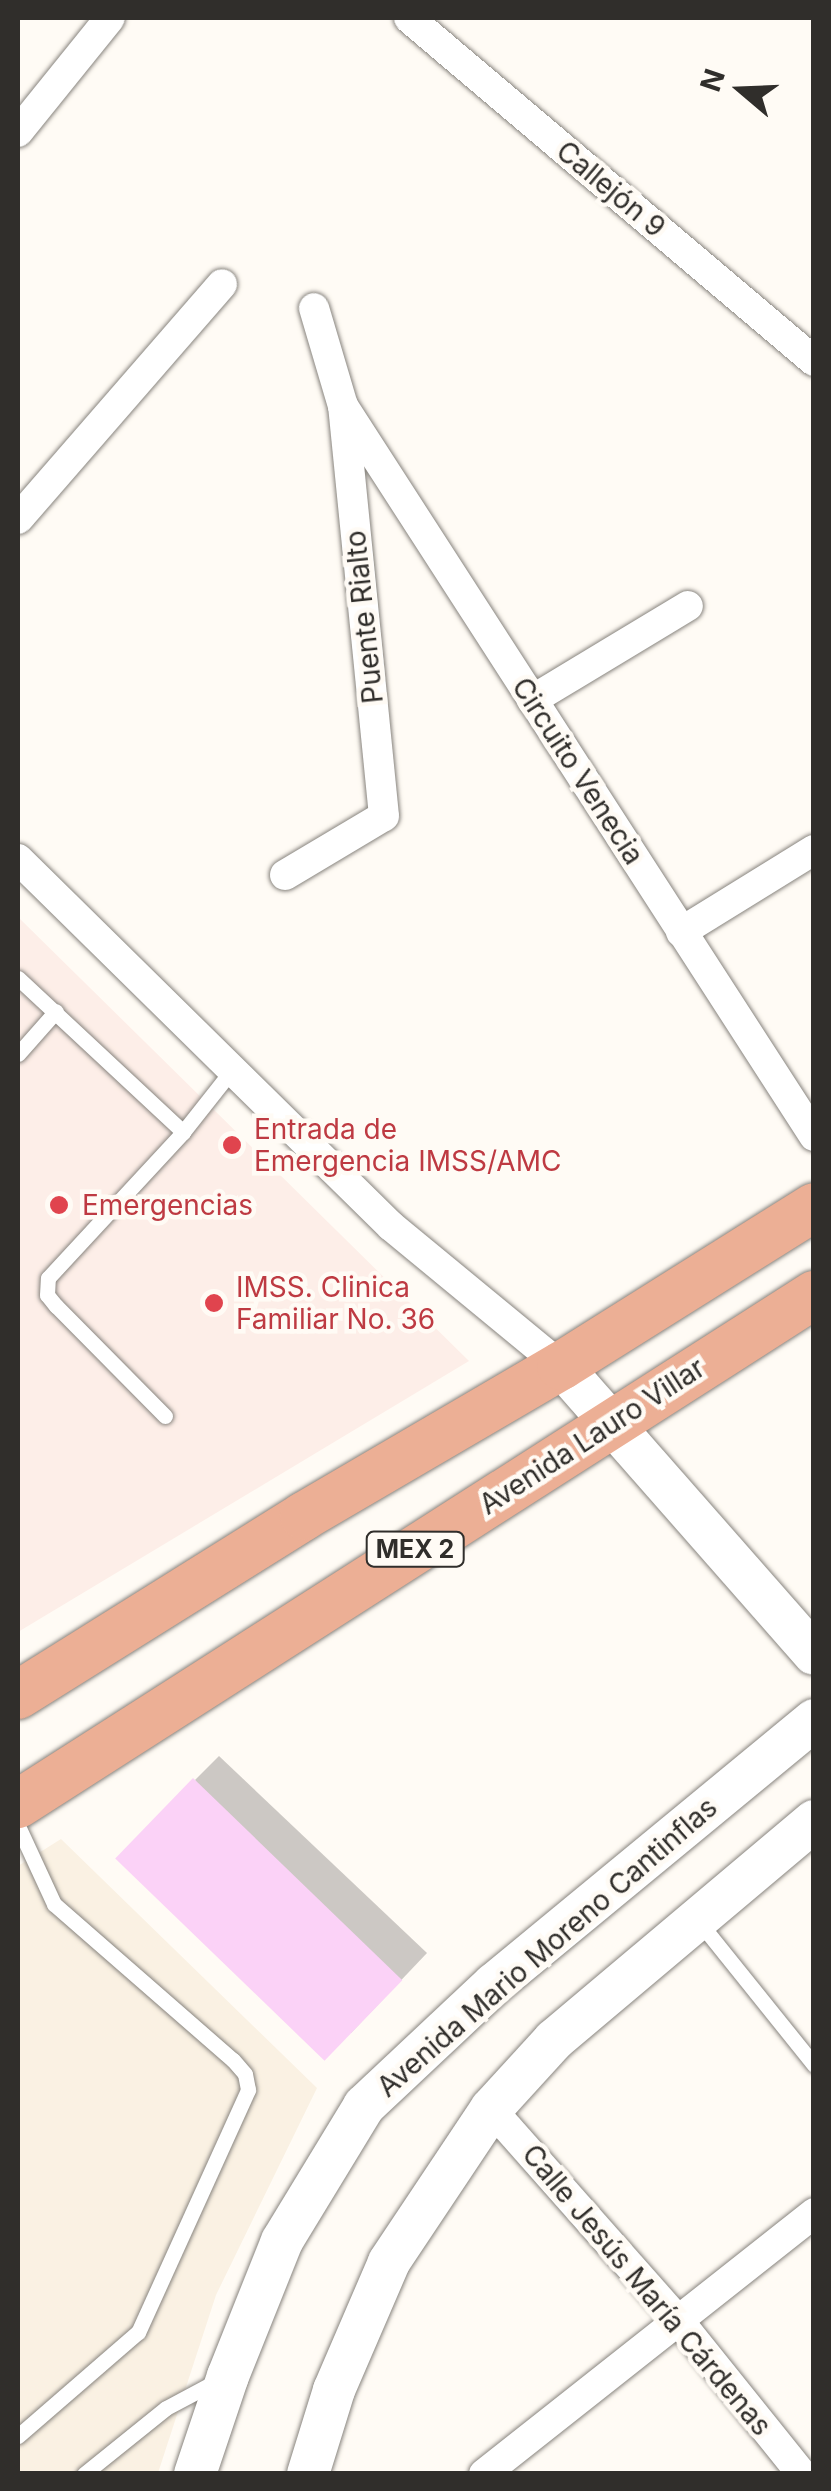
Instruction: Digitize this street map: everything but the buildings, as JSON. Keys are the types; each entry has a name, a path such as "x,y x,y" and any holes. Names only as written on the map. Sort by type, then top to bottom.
{"main road":[{"path":"18,1695 304,1516 561,1366 814,1207"},
{"name":"Avenida Lauro Villar","path":"18,1804 814,1295"},
{"path":"561,1366 814,1654"},
{"name":"Avenida Mario Moreno Cantinflas","path":"195,2474 228,2376 282,2241 364,2106 494,1984 814,1720"},
{"path":"308,2474 334,2390 389,2262 490,2109 554,2040 814,1821"}],"street":[{"path":"18,132 110,18"},
{"name":"Callejón 9","path":"409,18 814,361"},
{"path":"18,519 222,284"},
{"name":"Puente Rialto","path":"285,875 384,816 343,406 314,308"},
{"name":"Circuito Venecia","path":"343,406 814,1136"},
{"path":"532,700 688,606"},
{"path":"681,932 814,850"},
{"path":"18,860 391,1226 561,1366"},
{"name":"Calle Jesús María Cárdenas","path":"490,2109 678,2320 802,2474"},
{"path":"484,2474 814,2213"}],"lane":[{"path":"18,978 183,1132"},
{"path":"18,1054 56,1011"},
{"path":"165,1416 56,1306 47,1295 48,1278 183,1132 232,1070"},
{"path":"18,1826 54,1904 233,2060 244,2074 248,2090 138,2332 18,2436"},
{"path":"697,1919 814,2065"},
{"path":"84,2474 166,2408 228,2376"}],"shaded area":[{"name":"IMSS. Clinica Familiar No. 36","path":"18,917 469,1361 18,1632"},
{"path":"61,1839 317,2088 216,2295 158,2473 18,2474 18,1866"}],"place":[{"name":"Entrada de Emergencia IMSS/AMC","path":"232,1145"},
{"name":"Emergencias","path":"59,1205"},
{"name":"IMSS. Clinica Familiar No. 36","path":"214,1303"}]}
